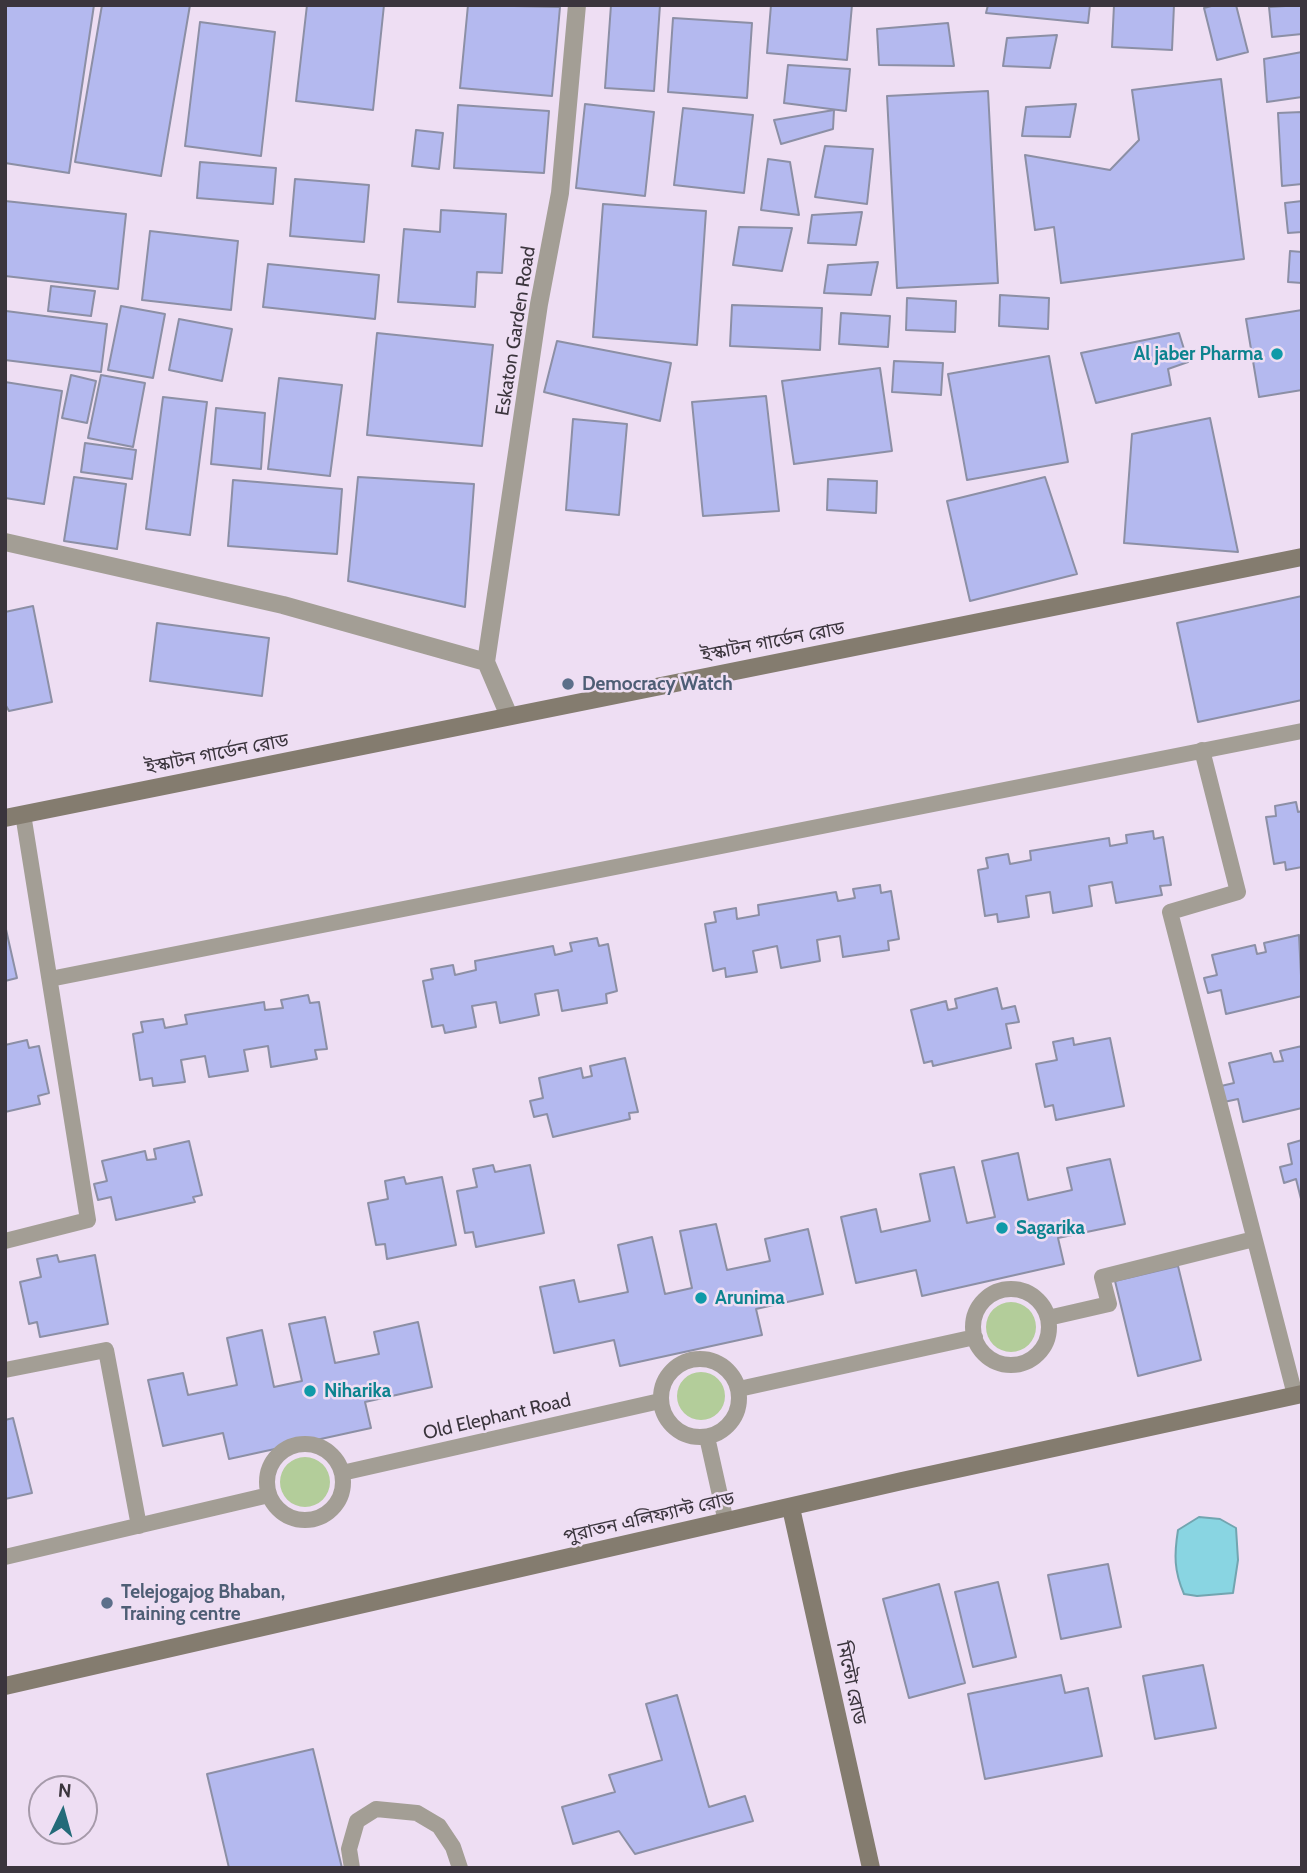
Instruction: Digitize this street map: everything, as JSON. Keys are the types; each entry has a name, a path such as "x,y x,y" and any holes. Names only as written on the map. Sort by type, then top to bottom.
{"street":[{"name":"Eskaton Garden Road","path":"486,662 539,304 560,193 577,5"},
{"path":"5,542 283,605 486,662 509,716"},
{"name":"ইস্কাটন গার্ডেন রোড","path":"14,816 1302,557"},
{"name":"পুরাতন এলিফ্যান্ট রোড","path":"5,1686 1298,1394"},
{"name":"মিন্টো রোড","path":"791,1508 871,1868"}],"lane":[{"path":"50,979 1302,731"},
{"path":"1202,750 1238,892 1170,912 1254,1239 1298,1394"},
{"path":"5,1241 88,1220 50,979 14,816"},
{"path":"1048,1318 1109,1304 1102,1277 1254,1239"},
{"path":"1013,1290 1034,1297 1048,1318 1047,1340 1042,1351 1022,1364 998,1363 980,1349 975,1337 976,1314 990,1296 1001,1291 1013,1290"},
{"path":"739,1389 975,1337"},
{"path":"5,1370 106,1350 139,1526"},
{"path":"701,1358 725,1367 734,1377 740,1402 730,1425 707,1437 694,1437 671,1425 660,1401 667,1376 688,1360 701,1358"},
{"name":"Old Elephant Road","path":"342,1473 660,1401"},
{"path":"707,1437 726,1522"},
{"path":"294,1446 318,1447 329,1453 342,1473 344,1485 333,1508 310,1520 285,1515 269,1495 269,1471 283,1452 294,1446"},
{"path":"5,1557 269,1495"},
{"path":"352,1868 349,1849 358,1821 376,1810 417,1813 439,1826 453,1847 460,1868"}],"green space":[{"path":"1011,1302 1028,1310 1036,1327 1028,1344 1011,1352 994,1344 986,1327 994,1310"},
{"path":"701,1372 718,1379 725,1396 718,1413 701,1420 684,1413 677,1396 684,1379"},
{"path":"305,1457 323,1464 330,1482 323,1500 305,1507 287,1500 280,1482 287,1464"}],"water":[{"path":"1199,1517 1220,1519 1236,1528 1238,1560 1233,1593 1197,1596 1184,1594 1176,1563 1178,1530"}],"building":[{"path":"5,5 94,5 69,173 5,163"},
{"path":"102,5 190,5 161,176 75,162"},
{"path":"307,5 384,5 373,110 296,101"},
{"path":"468,5 560,7 552,96 460,88"},
{"path":"611,5 660,5 654,91 605,88"},
{"path":"771,5 852,5 847,60 767,53"},
{"path":"988,5 1090,5 1088,23 986,13"},
{"path":"1114,5 1174,5 1172,50 1112,47"},
{"path":"1236,5 1248,52 1217,60 1204,8"},
{"path":"1302,5 1302,34 1272,37 1269,7"},
{"path":"673,18 752,23 747,98 668,92"},
{"path":"200,22 275,32 261,156 185,146"},
{"path":"948,23 954,66 879,65 877,29"},
{"path":"1057,35 1050,68 1003,66 1007,38"},
{"path":"1302,52 1302,97 1267,102 1264,59"},
{"path":"788,65 850,69 846,111 784,103"},
{"path":"1221,79 1244,259 1061,283 1054,227 1035,230 1025,155 1110,170 1139,140 1132,90"},
{"path":"988,91 998,283 897,288 887,96"},
{"path":"585,104 654,112 645,196 576,188"},
{"path":"1076,104 1070,137 1022,136 1026,107"},
{"path":"458,105 549,111 544,173 454,168"},
{"path":"683,108 753,115 744,193 674,185"},
{"path":"834,110 833,129 781,144 774,120"},
{"path":"1302,112 1302,184 1282,186 1278,113"},
{"path":"416,130 443,133 439,169 412,166"},
{"path":"825,146 873,149 867,204 815,197"},
{"path":"768,159 790,162 799,215 761,210"},
{"path":"200,162 276,168 273,204 197,198"},
{"path":"295,179 369,185 364,242 290,236"},
{"path":"5,201 126,214 118,289 5,276"},
{"path":"1302,201 1302,232 1288,233 1285,203"},
{"path":"603,204 706,211 697,345 593,337"},
{"path":"441,210 506,214 502,273 477,272 475,307 398,302 404,229 440,232"},
{"path":"862,212 856,245 808,243 812,215"},
{"path":"739,227 792,228 782,271 733,265"},
{"path":"150,231 238,241 231,310 142,300"},
{"path":"1290,251 1302,252 1302,283 1288,282"},
{"path":"878,262 871,295 824,293 828,265"},
{"path":"268,264 379,275 375,319 263,307"},
{"path":"51,286 95,291 91,316 48,311"},
{"path":"1000,295 1049,298 1048,329 999,326"},
{"path":"907,298 956,301 955,332 906,330"},
{"path":"732,305 822,308 820,350 730,346"},
{"path":"121,306 165,314 153,378 108,370"},
{"name":"Al jaber Pharma","path":"1302,310 1302,390 1259,397 1246,319"},
{"path":"6,311 107,324 101,372 5,360"},
{"path":"841,313 890,316 888,347 839,344"},
{"path":"179,319 232,329 222,381 169,370"},
{"path":"377,333 493,345 482,446 367,435"},
{"path":"1179,333 1188,362 1168,369 1171,385 1096,403 1081,353"},
{"path":"557,341 671,363 660,421 544,392"},
{"path":"1049,356 1068,462 967,480 948,374"},
{"path":"894,361 943,363 941,395 892,392"},
{"path":"880,368 892,451 794,464 782,381"},
{"path":"71,375 96,381 87,423 62,418"},
{"path":"101,375 145,383 133,447 88,438"},
{"path":"279,378 342,385 330,476 268,469"},
{"path":"5,382 62,391 44,504 5,498"},
{"path":"766,396 779,511 703,516 692,402"},
{"path":"163,397 207,402 190,535 146,529"},
{"path":"216,408 265,413 261,469 211,464"},
{"path":"1210,418 1238,552 1124,543 1132,434"},
{"path":"573,419 627,424 619,515 566,510"},
{"path":"85,443 136,450 132,479 81,472"},
{"path":"74,477 126,484 117,549 64,541"},
{"path":"358,477 474,484 465,607 348,581"},
{"path":"1045,477 1077,574 970,601 947,501"},
{"path":"828,479 877,481 876,513 827,510"},
{"path":"233,480 342,489 337,554 228,546"},
{"path":"1302,596 1302,700 1198,722 1177,623"},
{"path":"33,606 52,702 9,711 5,704 5,612"},
{"path":"157,623 269,638 262,696 150,681"},
{"path":"1296,802 1298,812 1302,811 1302,867 1286,870 1285,862 1274,864 1266,817 1276,816 1275,806"},
{"path":"1153,831 1154,839 1163,837 1171,885 1160,886 1162,895 1116,903 1112,882 1089,886 1092,906 1053,913 1050,892 1026,896 1029,917 998,922 997,914 985,916 978,870 988,868 986,858 1008,854 1010,864 1031,860 1030,851 1109,838 1110,846 1127,843 1126,835"},
{"path":"880,885 881,893 891,891 899,939 888,941 889,950 843,957 840,936 817,940 820,961 781,968 777,946 753,951 757,972 726,977 725,968 713,971 705,924 716,922 714,912 736,908 737,919 759,915 758,905 836,892 838,901 855,898 853,889"},
{"path":"5,925 17,978 5,981"},
{"path":"1299,935 1302,996 1226,1014 1221,990 1208,993 1204,978 1217,975 1212,955 1255,945 1257,954 1266,952 1264,943"},
{"path":"597,938 599,946 608,944 617,991 606,994 607,1003 562,1011 558,990 535,994 539,1015 500,1023 496,1002 472,1006 476,1027 445,1033 443,1025 432,1027 423,981 433,979 431,969 453,965 455,975 476,970 475,961 553,946 555,955 572,951 570,943"},
{"path":"997,988 1002,1009 1015,1006 1019,1022 1006,1024 1011,1048 933,1066 932,1061 924,1063 911,1010 946,1001 948,1010 957,1008 955,999"},
{"path":"308,995 310,1003 319,1002 327,1049 315,1050 317,1059 271,1067 268,1046 244,1050 248,1071 209,1077 205,1056 181,1060 185,1082 153,1086 152,1078 140,1080 133,1034 143,1032 141,1022 163,1019 165,1028 187,1024 185,1015 264,1002 265,1010 283,1008 281,1000"},
{"path":"1073,1038 1074,1045 1110,1038 1124,1106 1056,1120 1053,1105 1045,1107 1036,1064 1057,1060 1053,1042"},
{"path":"27,1040 29,1048 39,1046 49,1093 38,1096 40,1104 5,1112 5,1045"},
{"path":"1302,1046 1302,1108 1243,1122 1238,1099 1224,1102 1221,1086 1234,1083 1229,1063 1271,1053 1274,1062 1283,1061 1280,1051"},
{"path":"625,1058 638,1112 629,1113 630,1119 553,1137 547,1114 534,1117 530,1101 543,1098 539,1078 581,1068 583,1078 592,1076 590,1066"},
{"path":"1302,1140 1302,1203 1296,1179 1284,1183 1280,1167 1292,1164 1288,1144"},
{"path":"189,1141 202,1195 193,1197 195,1202 116,1220 111,1197 98,1200 94,1184 107,1181 102,1161 145,1151 147,1160 156,1159 154,1149"},
{"name":"Sagarika","path":"1018,1153 1028,1200 1072,1190 1067,1168 1110,1159 1125,1224 1058,1238 1064,1264 922,1296 916,1270 856,1283 841,1217 876,1209 881,1232 930,1221 920,1174 954,1167 967,1223 995,1217 982,1161"},
{"path":"493,1165 495,1172 530,1165 544,1233 476,1247 473,1232 465,1233 457,1191 477,1187 473,1169"},
{"path":"404,1177 406,1184 442,1177 456,1245 387,1259 385,1244 376,1245 368,1203 388,1199 385,1181"},
{"name":"Arunima","path":"716,1224 727,1270 770,1261 765,1239 808,1229 823,1294 756,1309 762,1335 620,1366 614,1340 554,1353 540,1287 574,1280 579,1302 628,1292 618,1245 652,1237 665,1294 692,1288 680,1231"},
{"path":"57,1255 59,1262 95,1255 108,1324 40,1337 37,1322 29,1324 20,1282 41,1277 37,1259"},
{"path":"1178,1266 1201,1360 1138,1376 1115,1281"},
{"name":"Niharika","path":"325,1317 335,1363 379,1354 374,1332 418,1322 432,1387 365,1402 371,1428 229,1459 223,1433 163,1446 148,1380 183,1373 188,1395 237,1385 227,1338 262,1330 274,1387 302,1381 289,1324"},
{"path":"13,1418 32,1493 5,1499 5,1420"},
{"path":"1108,1564 1121,1627 1061,1639 1048,1575"},
{"path":"998,1582 1016,1657 973,1667 955,1592"},
{"path":"939,1584 965,1683 909,1698 883,1599"},
{"path":"1203,1665 1216,1728 1155,1739 1143,1676"},
{"path":"1061,1675 1065,1693 1088,1688 1102,1756 985,1779 968,1694"},
{"path":"677,1695 709,1807 745,1796 753,1821 635,1854 619,1831 573,1844 562,1807 615,1792 609,1775 662,1760 646,1704"},
{"path":"313,1749 342,1868 229,1868 207,1774"}],"place":[{"name":"Al jaber Pharma","path":"1277,354"},
{"name":"Democracy Watch","path":"568,684"},
{"name":"Sagarika","path":"1002,1228"},
{"name":"Arunima","path":"701,1298"},
{"name":"Niharika","path":"310,1391"},
{"name":"Telejogajog Bhaban, Training centre","path":"107,1603"}]}
